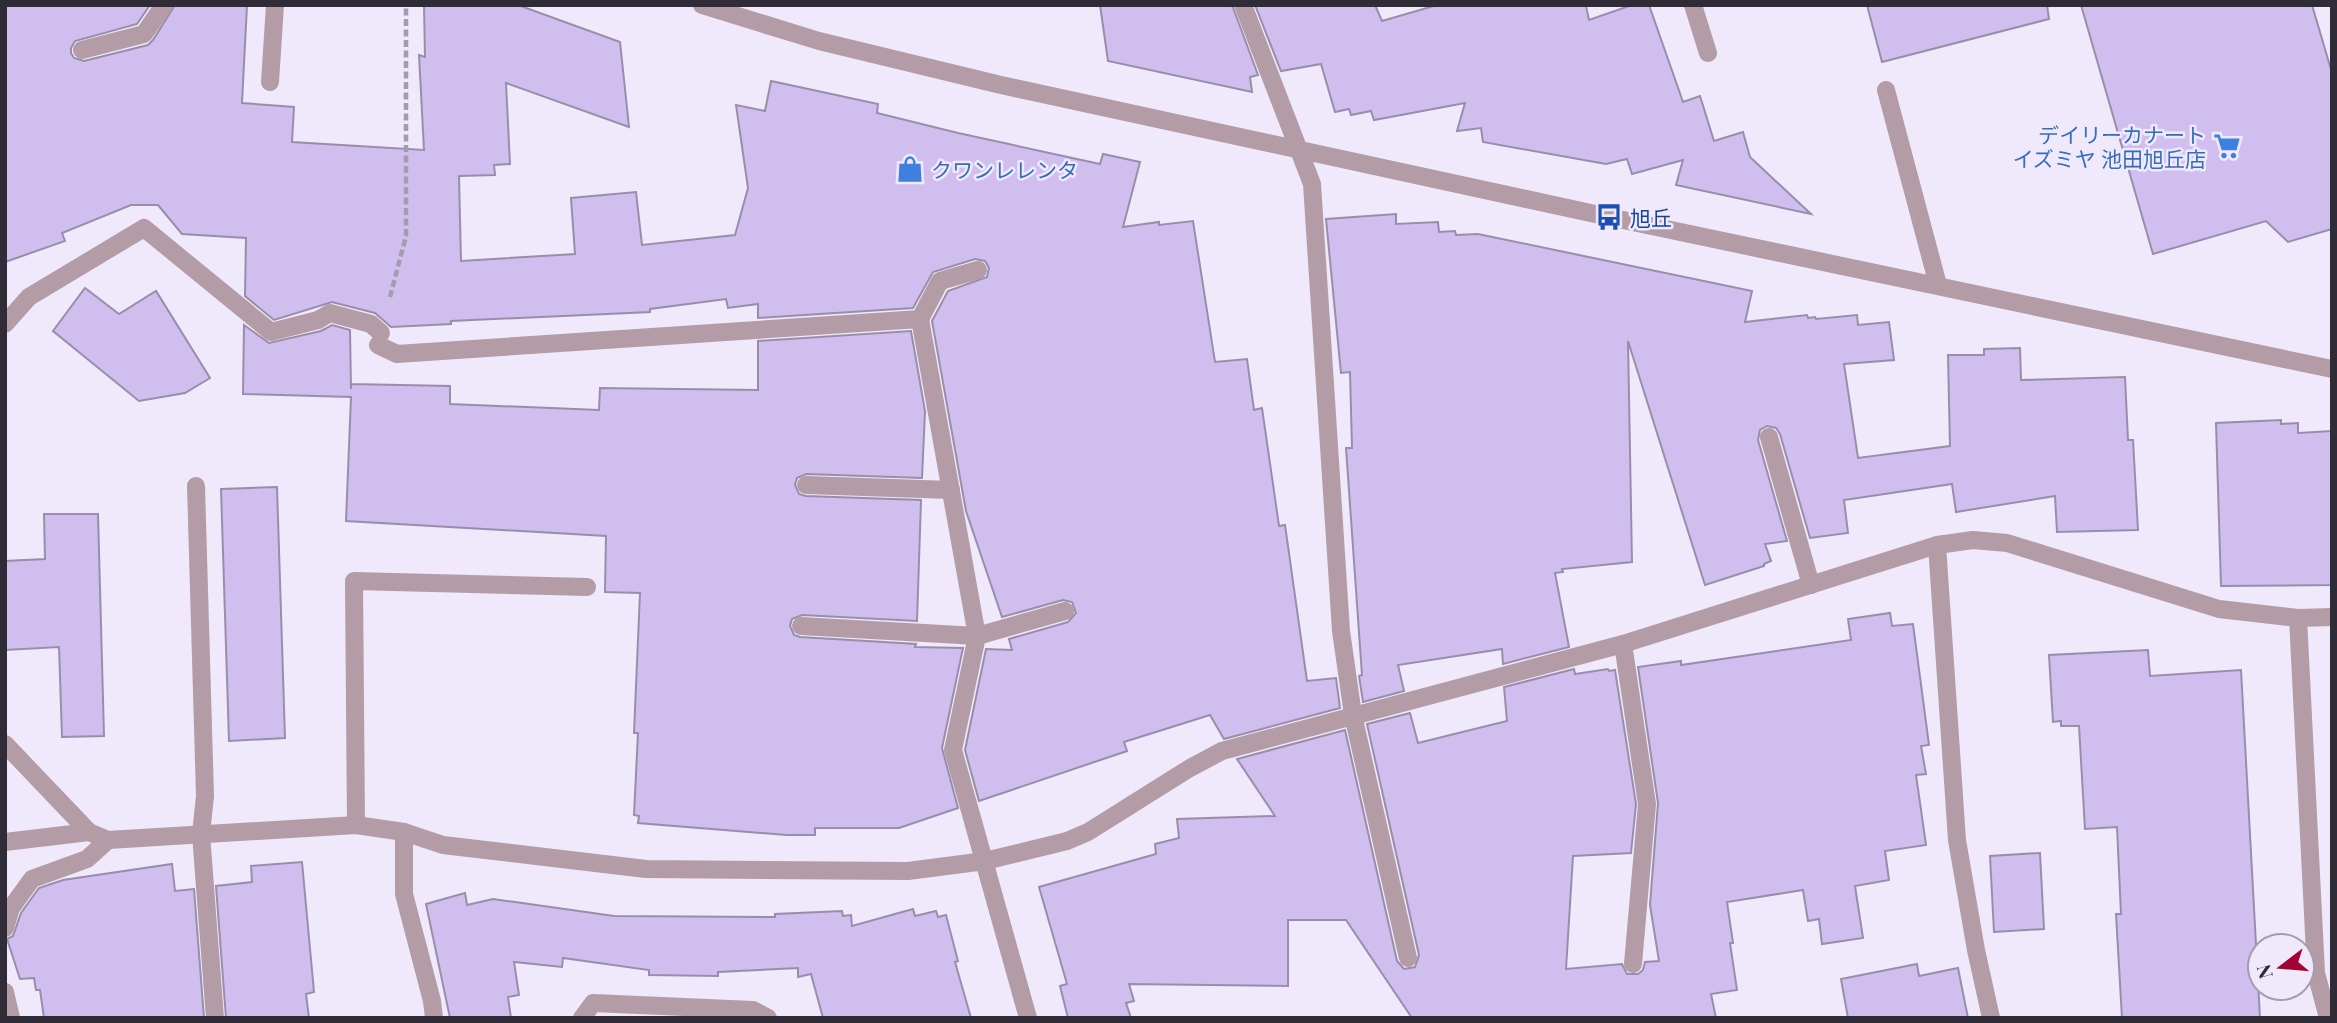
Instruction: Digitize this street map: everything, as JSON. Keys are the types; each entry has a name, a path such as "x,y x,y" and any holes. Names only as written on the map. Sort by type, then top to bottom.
{"street":[{"path":"82,50 144,34 164,5"},
{"path":"270,82 275,5"},
{"path":"702,5 794,34 1001,85 2332,369"},
{"path":"1244,5 1312,184 1341,631 1353,715 1408,958"},
{"path":"1693,5 1708,53"},
{"path":"1886,90 1938,285"},
{"path":"5,324 29,297 144,228 271,332 317,320 330,313 371,324 379,339 397,354 920,319"},
{"path":"978,271 940,281 920,319 977,636 953,750 1028,1018"},
{"path":"1769,437 1811,585"},
{"path":"806,485 951,490"},
{"path":"196,486 205,796 201,834 215,1018"},
{"path":"5,744 89,832 108,839 356,825 404,832 443,845 646,869 908,871 985,861 1067,841 1088,832 1222,751 1623,644 1937,545 1973,540 2007,543 2219,609 2298,618 2332,617"},
{"path":"1937,545 1957,840 1991,1018"},
{"path":"356,825 354,581 587,587"},
{"path":"801,626 977,636 1065,611"},
{"path":"2298,618 2328,1018"},
{"path":"1623,644 1647,804 1633,964"},
{"path":"5,842 89,832"},
{"path":"404,832 404,894 434,1018"},
{"path":"5,928 11,908 33,879 87,859 108,839"},
{"path":"5,992 11,1018"},
{"path":"582,1018 593,1003 753,1010 768,1018"}],"path":[{"path":"379,339 406,236 406,5"}],"building":[{"path":"5,5 150,5 137,24 75,41 71,53 74,58 84,61 148,45 175,5 247,5 242,103 294,107 292,142 424,150 419,55 425,57 424,5 518,5 620,42 629,127 506,83 510,164 494,165 495,175 459,176 461,261 575,254 571,198 636,192 642,245 735,235 748,188 736,105 765,111 771,81 878,104 877,113 958,133 1100,164 1103,154 1140,162 1123,227 1193,221 1215,362 1247,359 1254,410 1262,408 1279,526 1285,525 1307,681 1336,678 1340,708 1224,739 1210,715 1124,742 1127,751 979,801 965,750 986,649 1012,650 1009,639 1068,622 1076,613 1072,602 1063,600 1002,617 966,511 932,321 948,291 987,277 989,268 985,261 975,259 933,272 913,308 758,318 758,304 728,308 726,299 650,309 650,312 451,321 451,324 391,327 375,313 332,302 274,320 245,296 246,238 182,234 158,205 131,205 62,233 65,241 5,262"},
{"path":"1100,5 1232,5 1258,75 1250,77 1252,92 1108,61"},
{"path":"1255,5 1375,5 1382,21 1437,5 1586,6 1589,20 1632,5 1649,5 1683,102 1700,96 1714,141 1743,132 1750,157 1811,214 1676,185 1683,160 1632,174 1627,159 1606,164 1483,142 1481,128 1457,131 1465,103 1374,120 1371,111 1351,115 1349,109 1335,112 1321,64 1281,71"},
{"path":"1867,5 2047,5 2049,19 1882,62"},
{"name":"デイリーカナート イズミヤ 池田旭丘店","path":"2081,5 2312,5 2332,73 2332,229 2288,242 2266,221 2153,254"},
{"path":"1396,214 1396,224 1438,222 1439,232 1455,231 1456,235 1478,234 1752,291 1745,322 1807,315 1808,318 1816,319 1857,315 1858,325 1889,322 1894,360 1844,364 1858,458 1950,446 1948,355 1984,355 1984,349 2020,348 2021,380 2125,377 2128,440 2133,440 2138,530 2057,532 2055,496 1956,512 1952,484 1844,500 1848,533 1810,538 1780,434 1776,428 1767,426 1760,430 1758,440 1787,541 1765,544 1771,561 1764,566 1705,585 1628,341 1632,562 1562,569 1563,572 1555,573 1569,647 1503,664 1502,649 1398,665 1404,691 1363,702 1359,676 1362,675 1346,448 1352,448 1350,372 1341,373 1326,219"},
{"path":"85,288 119,314 156,291 210,378 185,393 139,401 53,331"},
{"path":"244,325 269,343 321,331 332,325 350,330 351,389 351,384 450,386 450,404 599,410 600,388 758,390 758,341 911,331 925,411 922,478 806,474 797,478 795,485 799,494 806,496 921,500 917,621 802,615 792,619 790,626 794,635 800,637 916,644 915,647 963,648 942,748 958,808 899,828 815,828 815,835 638,823 639,816 634,815 638,733 634,733 640,593 605,592 606,536 346,521 351,397 243,394"},
{"path":"2281,420 2281,424 2298,423 2298,433 2332,431 2332,585 2221,586 2216,423"},
{"path":"277,487 285,738 229,741 221,489"},
{"path":"44,514 98,514 104,736 62,737 59,647 5,650 5,561 45,559"},
{"path":"1890,613 1892,626 1913,624 1929,745 1921,746 1926,774 1916,775 1926,845 1885,851 1889,880 1855,886 1863,938 1822,944 1819,919 1808,921 1803,890 1727,902 1737,990 1711,994 1716,1018 1412,1018 1346,920 1288,920 1288,986 1129,984 1134,1001 1126,1003 1131,1018 1068,1018 1060,986 1067,984 1039,887 1156,854 1155,844 1179,838 1177,819 1275,816 1237,759 1345,730 1397,961 1404,969 1415,967 1419,955 1367,724 1410,713 1418,743 1507,721 1504,687 1574,669 1575,674 1615,670 1636,804 1631,853 1573,856 1566,969 1622,964 1627,974 1638,974 1643,970 1645,962 1659,961 1650,905 1658,803 1638,667 1681,661 1681,665 1851,640 1848,619"},
{"path":"2148,650 2150,676 2241,670 2255,932 2246,932 2246,1002 2259,1002 2260,1018 2122,1018 2116,914 2121,914 2117,827 2085,829 2079,726 2061,726 2061,721 2053,722 2049,655"},
{"path":"2040,853 2044,929 1994,932 1990,856"},
{"path":"302,862 314,992 306,994 309,1018 226,1018 216,886 252,882 251,866"},
{"path":"172,864 175,891 194,889 204,1018 44,1018 40,990 36,990 34,978 20,979 7,939 13,936 21,913 39,888 63,880"},
{"path":"465,893 467,905 493,899 614,916 775,917 775,914 842,911 843,916 851,915 852,926 913,909 915,916 936,911 938,917 946,915 958,961 955,962 971,1018 823,1018 811,974 798,977 798,968 718,972 718,976 649,975 649,970 563,958 562,967 514,962 519,995 508,997 511,1018 450,1018 426,904"},
{"path":"1917,964 1919,976 1958,968 1968,1018 1848,1018 1841,979"}],"place":[{"name":"デイリーカナート イズミヤ 池田旭丘店","path":"2227,146"},
{"name":"クワンレレンタ","path":"910,169"},
{"name":"旭丘","path":"1609,217"}]}
